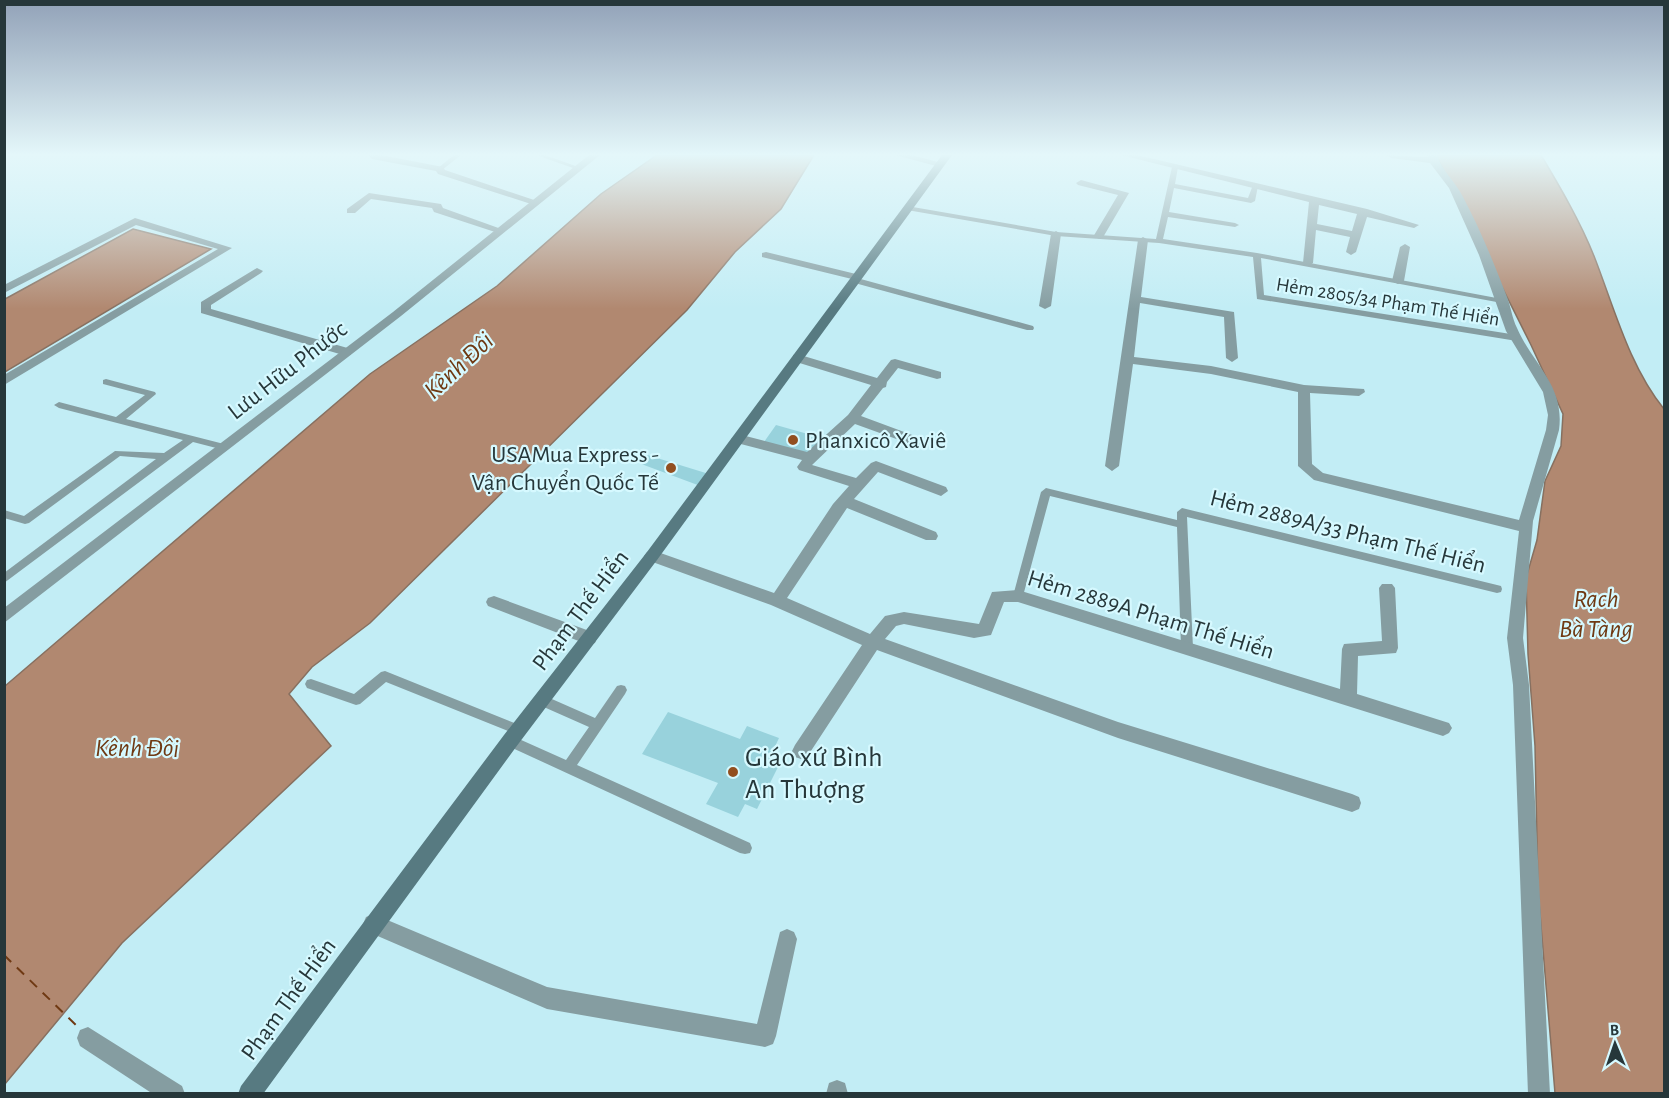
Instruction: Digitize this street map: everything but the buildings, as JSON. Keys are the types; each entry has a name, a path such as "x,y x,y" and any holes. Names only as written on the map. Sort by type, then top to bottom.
{"main road":[{"name":"Phạm Thế Hiển","path":"249,1094 373,924 652,556 907,208"}],"street":[{"path":"351,211 357,206"},
{"path":"437,206 438,210 499,230"},
{"name":"Lưu Hữu Phước","path":"4,617 347,352 529,206"},
{"path":"1098,237 1116,206"},
{"path":"1308,263 1314,206"},
{"path":"1339,206 1414,225"},
{"path":"1462,206 1502,301 1511,330 1554,404 1555,424 1530,494 1524,527 1526,538 1515,638 1521,685 1539,1094"},
{"path":"1351,252 1363,212"},
{"path":"4,290 135,221 227,248 4,381"},
{"path":"1312,225 1356,235"},
{"path":"1045,306 1056,234"},
{"path":"1112,466 1143,240"},
{"path":"1398,281 1405,247"},
{"path":"765,255 855,278"},
{"path":"257,271 205,304 205,311 347,352"},
{"path":"1135,299 1230,314 1232,358"},
{"path":"797,358 882,384"},
{"path":"1127,360 1211,370 1304,389 1359,392"},
{"path":"860,484 804,467 810,457 853,418 882,384 895,363 937,375"},
{"path":"1304,389 1305,466 1319,477 1524,527"},
{"path":"853,418 918,442"},
{"path":"738,438 810,457"},
{"path":"777,601 844,501 876,466 941,490"},
{"path":"844,501 931,536"},
{"path":"652,556 777,601 873,642 1118,730 1352,803"},
{"path":"1348,698 1350,649 1390,648 1387,588"},
{"name":"Hẻm 2889A Phạm Thế Hiển","path":"873,642 891,621 904,618 974,631 986,630 998,596 1018,596 1443,728"},
{"path":"494,602 589,638"},
{"path":"801,751 873,642"},
{"path":"373,924 547,998 765,1036 787,939"},
{"path":"88,1038 174,1094"}],"lane":[{"path":"1160,241 1167,206"},
{"path":"907,208 1056,234 1160,241 1257,255 1502,301"},
{"path":"1165,214 1235,225"},
{"name":"Hẻm 2805/34 Phạm Thế Hiển","path":"1257,255 1260,297 1517,338"},
{"path":"855,278 1030,328"},
{"path":"106,382 152,394 118,420"},
{"path":"59,405 224,447"},
{"path":"4,579 191,439"},
{"path":"4,514 25,520 118,453 166,456"},
{"path":"1018,596 1046,492 1183,525"},
{"name":"Hẻm 2889A/33 Phạm Thế Hiển","path":"1187,648 1182,512 1497,589"},
{"path":"311,684 356,700 385,676 514,736 569,767 746,848"},
{"path":"569,767 621,690"},
{"path":"541,700 598,725"}],"water":[{"name":"Kênh Đôi","path":"587,206 783,206 735,252 687,310 370,623 312,667 289,694 331,746 122,943 5,1084 5,686 370,374 497,286"},
{"name":"Rạch Bà Tàng","path":"1462,206 1570,206 1594,256 1623,336 1641,374 1664,409 1664,1093 1555,1093 1538,890 1535,746 1528,654 1526,578 1537,540 1545,481 1561,446 1563,414"},
{"path":"133,229 211,249 5,372 5,299"}],"ferry route":[{"path":"4,955 81,1030"}],"place":[{"name":"Phanxicô Xaviê","path":"793,440"},
{"name":"USAMua Express - Vận Chuyển Quốc Tế","path":"671,468"},
{"name":"Giáo xứ Bình An Thượng","path":"733,772"}]}
